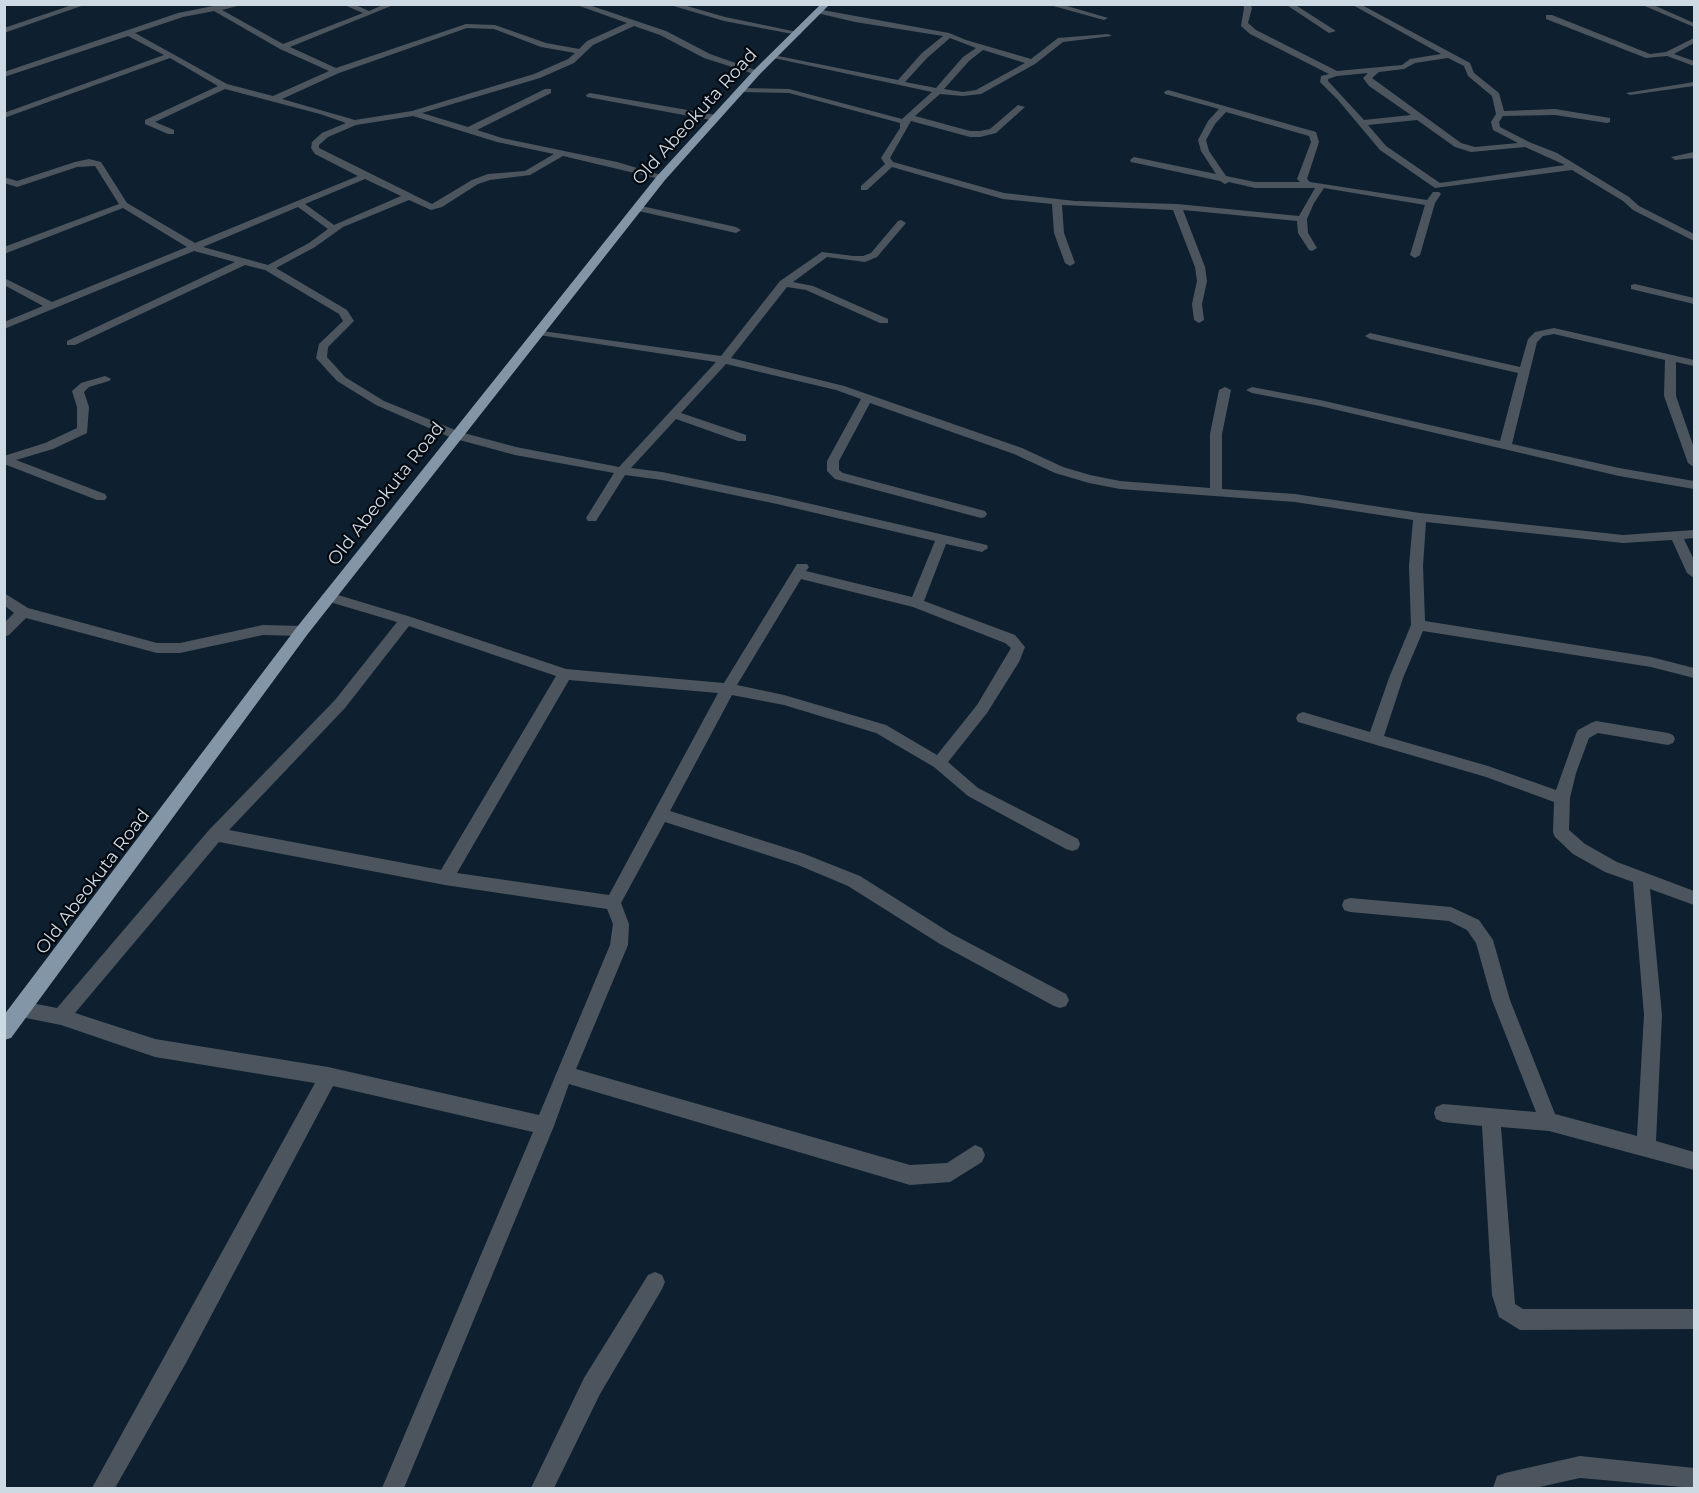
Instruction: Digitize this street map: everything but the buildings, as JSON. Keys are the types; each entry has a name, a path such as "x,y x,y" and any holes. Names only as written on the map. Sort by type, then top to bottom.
{"highway":[{"name":"Old Abeokuta Road","path":"4,1031 328,597 661,178 757,72 823,8"}],"street":[{"path":"4,31 84,4"},
{"path":"4,75 171,18 242,4"},
{"path":"345,4 369,14"},
{"path":"283,47 393,4"},
{"path":"577,4 678,40 690,49 707,56 757,72"},
{"path":"670,4 696,12 798,33"},
{"path":"696,12 710,4"},
{"path":"1049,4 1104,18"},
{"path":"1246,4 1248,8 1244,24 1254,32 1336,74"},
{"path":"1288,4 1332,31"},
{"path":"1354,4 1467,64 1471,74 1496,95 1500,114 1495,122 1496,128 1526,144 1554,155 1626,199 1636,208 1695,238"},
{"path":"1643,4 1695,25"},
{"path":"213,8 283,47 336,71"},
{"path":"823,8 855,20 949,35 963,42 1032,62"},
{"path":"1549,17 1649,56 1668,54 1695,40"},
{"path":"562,153 527,173 488,177 475,182 431,207 318,152 315,144 325,135 354,123 412,113 537,76 571,61 590,43 634,23"},
{"path":"274,99 336,71 466,26 495,27 544,45 579,51"},
{"path":"128,33 224,86 354,123"},
{"path":"901,82 926,55 949,35"},
{"path":"773,57 938,91 963,94 978,92 1032,62 1062,40 1108,36"},
{"path":"982,47 966,59 938,91 907,120 885,158 890,164 1004,196 1057,202 1178,207 1302,219"},
{"path":"1668,54 1695,64"},
{"path":"1450,55 1419,59 1404,67 1336,74 1324,78 1324,82 1364,123 1383,148 1438,186 1572,167"},
{"path":"4,116 170,56"},
{"path":"1376,71 1367,78 1372,84 1458,145 1474,150 1526,144"},
{"path":"1630,93 1695,84"},
{"path":"171,132 148,122 224,86"},
{"path":"742,90 789,91 970,134 993,131 1021,107"},
{"path":"468,131 548,91"},
{"path":"1168,92 1313,134 1316,142 1302,179 1308,185"},
{"path":"590,95 716,118"},
{"path":"1224,109 1211,123 1202,140 1205,151 1225,181"},
{"path":"1500,114 1555,112 1607,120"},
{"path":"412,113 468,131 614,164 661,178"},
{"path":"1364,123 1418,117"},
{"path":"1675,157 1695,155"},
{"path":"1134,160 1225,181 1276,187 1322,185 1430,203"},
{"path":"4,180 18,184 75,165 98,164 124,205 196,248 269,268 325,299 343,312 349,321 323,346 321,358 341,379 380,403 456,435 515,451 662,476 777,500 982,548"},
{"path":"864,188 890,164"},
{"path":"4,326 365,176"},
{"path":"1312,249 1303,233 1302,219 1309,202 1322,185"},
{"path":"1415,255 1430,203 1438,191 1438,186"},
{"path":"269,268 312,245 334,230 408,197"},
{"path":"1057,202 1059,233 1070,263"},
{"path":"299,204 334,230"},
{"path":"4,251 124,205"},
{"path":"1178,207 1200,267 1202,281 1197,304 1199,320"},
{"path":"637,208 736,230"},
{"path":"592,518 622,471 724,360 784,283 825,254 853,259 864,259 874,255 901,223"},
{"path":"71,343 245,261"},
{"path":"4,281 51,306"},
{"path":"784,283 808,288 884,321"},
{"path":"1635,287 1695,301"},
{"path":"1505,446 1532,341 1539,334 1546,331 1695,363"},
{"path":"539,332 724,360 840,388 1008,447 1059,470 1120,485 1295,498 1420,517 1623,539 1695,534"},
{"path":"1370,336 1524,371"},
{"path":"1671,357 1670,396 1695,463"},
{"path":"5,460 49,446 83,430 83,407 78,391 85,385 105,379"},
{"path":"1216,492 1215,434 1225,390"},
{"path":"1252,390 1320,403 1619,472 1695,485"},
{"path":"867,398 833,462 833,471 839,476 981,514"},
{"path":"675,415 742,438"},
{"path":"5,460 101,497"},
{"path":"1375,740 1396,678 1418,625 1416,566 1420,517"},
{"path":"1677,537 1695,573"},
{"path":"916,603 942,539"},
{"path":"393,1488 619,945 621,924 613,903 728,689 801,570 916,603 1011,639 1018,647 1014,658 982,709 939,763"},
{"path":"328,597 406,620 565,674 728,689 784,700 881,729 939,763 973,792 1072,844"},
{"path":"4,598 23,612 82,629 168,649 262,630 302,631"},
{"path":"4,632 23,612"},
{"path":"61,1017 215,835 340,704 406,620"},
{"path":"1418,625 1651,662 1695,673"},
{"path":"445,878 565,674"},
{"path":"1303,718 1488,772 1562,798"},
{"path":"1668,739 1596,727 1583,734 1568,773 1562,798 1561,832 1579,849 1611,867 1695,898"},
{"path":"660,814 802,860 854,881 946,939 1060,999"},
{"path":"215,835 445,878 613,903"},
{"path":"1641,878 1653,1016 1646,1148"},
{"path":"1350,905 1451,914 1473,925 1484,940 1501,1000 1549,1122"},
{"path":"21,1009 61,1017 155,1048 328,1076 545,1126"},
{"path":"564,1074 910,1175 950,1172 975,1155"},
{"path":"103,1488 178,1355 328,1076"},
{"path":"1443,1113 1549,1122 1695,1161"},
{"path":"1491,1117 1502,1294 1506,1310 1520,1320 1695,1319"},
{"path":"542,1488 592,1386 655,1282"},
{"path":"1504,1488 1505,1484 1580,1467 1695,1479"}]}
